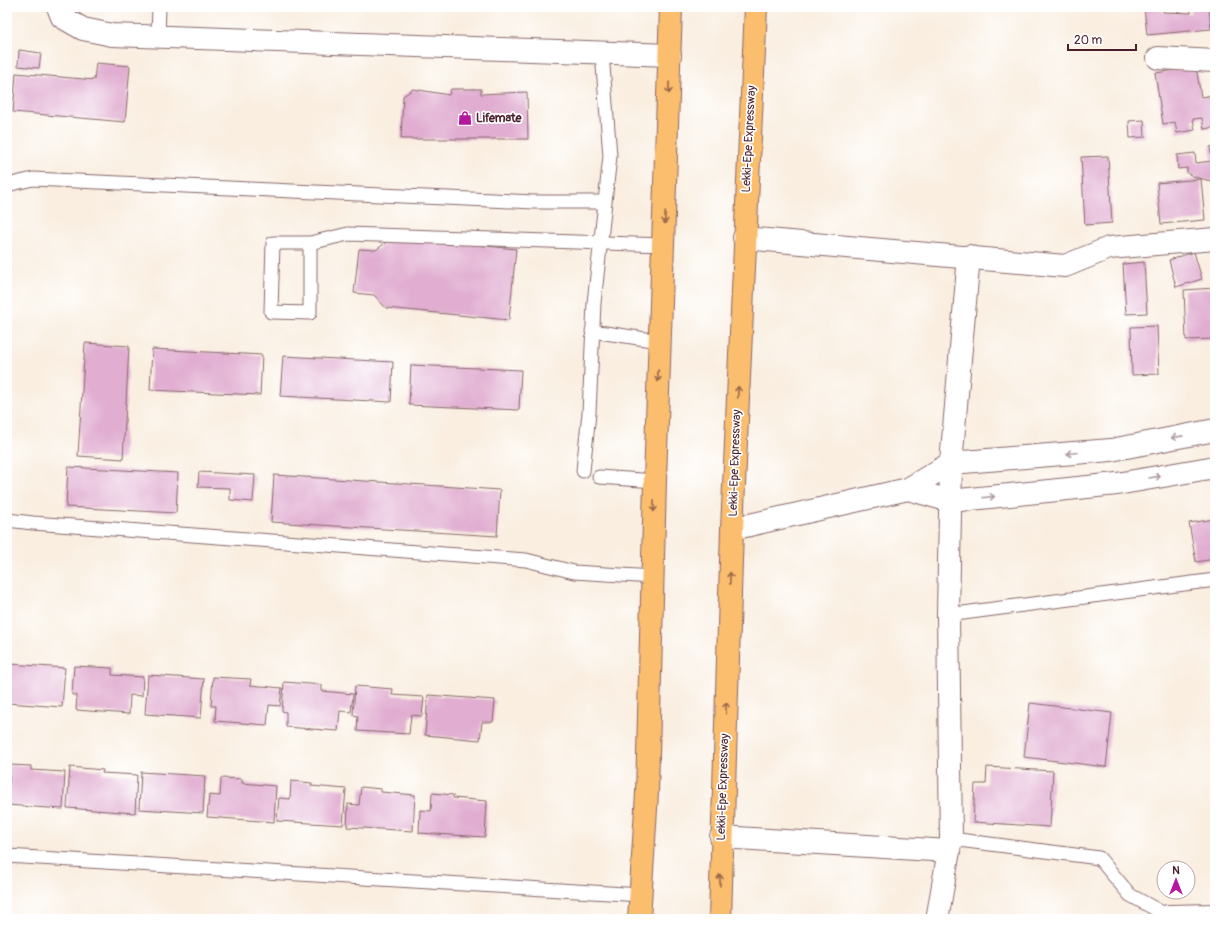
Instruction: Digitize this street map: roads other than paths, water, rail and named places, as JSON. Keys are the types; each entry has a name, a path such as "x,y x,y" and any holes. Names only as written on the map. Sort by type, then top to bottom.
{"highway":[{"path":"639,919 647,793 659,341 664,245 671,7"},
{"name":"Lekki-Epe Expressway","path":"720,919 721,837 732,529 744,238 756,7"}],"street":[{"path":"58,7 62,17 84,29 112,35 670,55"},
{"path":"1158,58 1215,61"},
{"path":"744,238 969,256 1065,266 1110,248 1215,240"},
{"path":"938,914 950,845 948,615 951,463 969,256"},
{"path":"732,529 908,489 951,463 1111,450 1215,430"},
{"path":"908,489 950,501 1117,484 1215,467"},
{"path":"721,837 950,845"},
{"path":"1168,917 1215,915"}],"lane":[{"path":"158,37 159,7"},
{"path":"582,472 589,414 592,331 604,202 610,156 602,53"},
{"path":"7,185 33,178 534,202 604,202"},
{"path":"310,243 310,313 271,312 273,242 310,243 348,234 664,245"},
{"path":"592,331 659,341"},
{"path":"599,477 655,481"},
{"path":"7,520 526,560 574,572 653,577"},
{"path":"948,615 1215,580"},
{"path":"950,845 1099,858 1130,896 1168,917"},
{"path":"7,856 640,895"}],"place":[{"name":"Lifemate","path":"465,118"}]}
